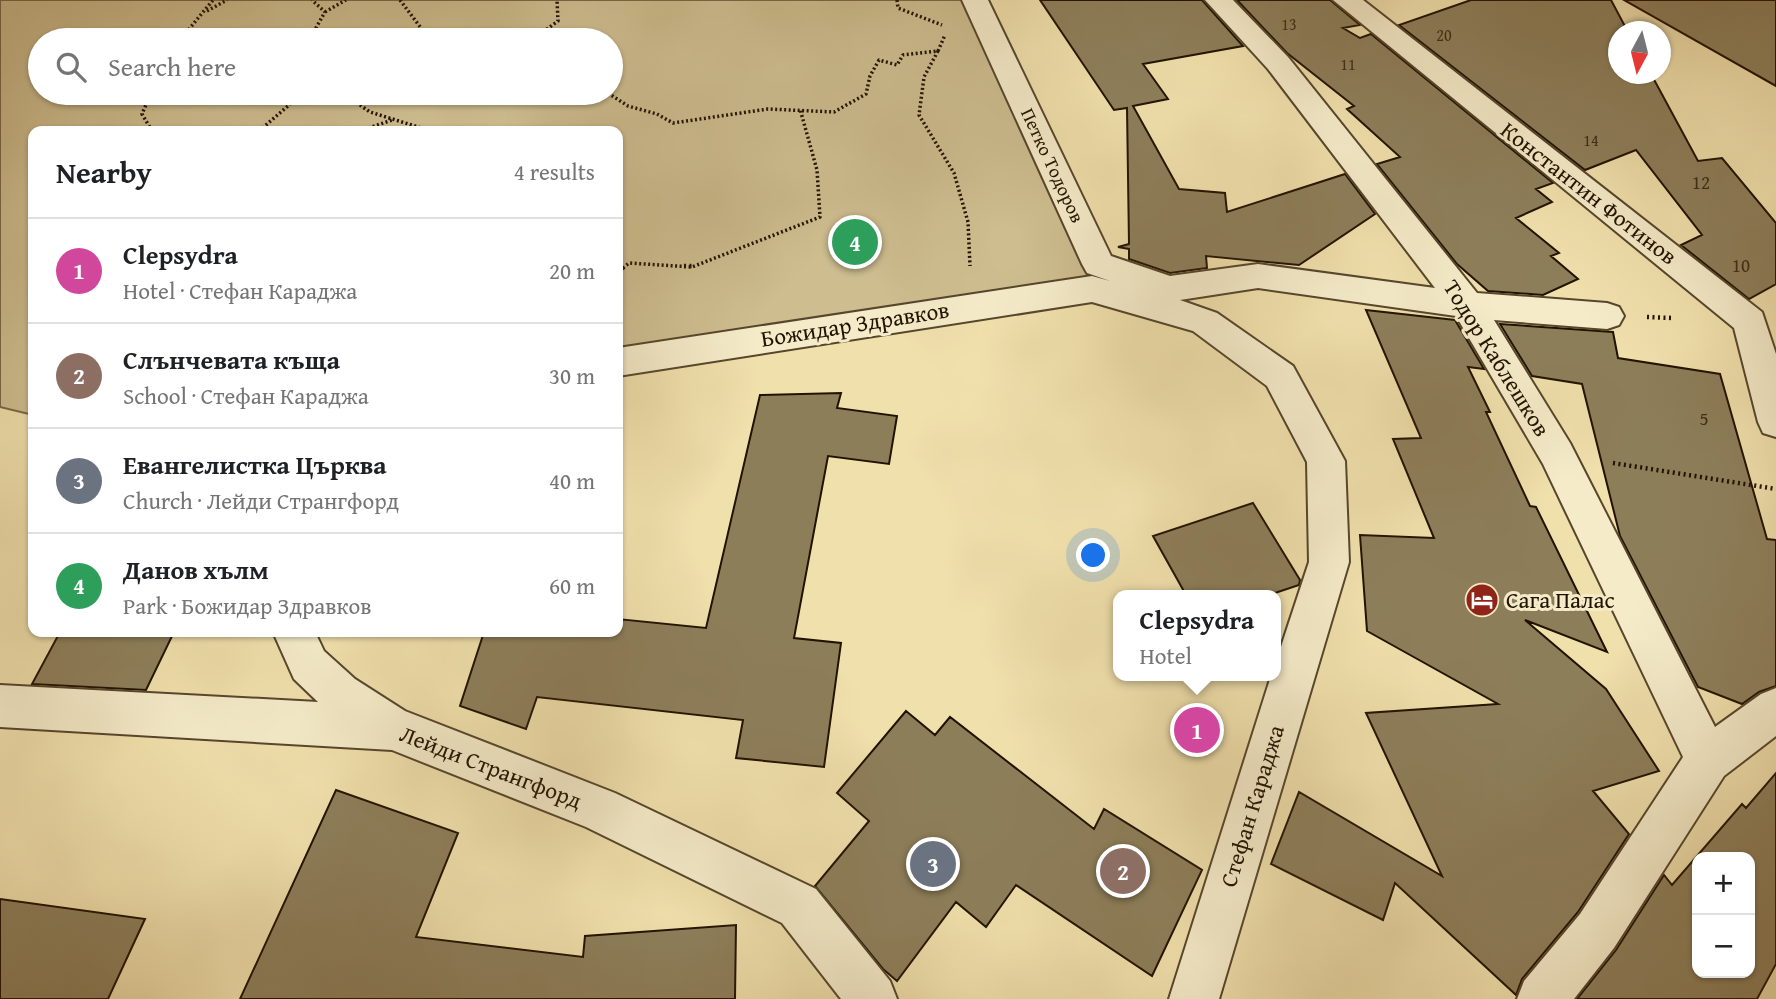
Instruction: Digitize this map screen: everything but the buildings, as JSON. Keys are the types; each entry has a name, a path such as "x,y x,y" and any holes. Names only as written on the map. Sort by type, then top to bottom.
{"street":[{"name":"Петко Тодоров","path":"975,0 1100,264 1169,289 1258,276 1467,305"},
{"name":"Тодор Каблешков","path":"1218,0 1278,63 1467,305 1557,454 1708,760"},
{"name":"Константин Фотинов","path":"1346,0 1750,321 1776,422"},
{"name":"Божидар Здравков","path":"623,361 1092,289"},
{"name":"Стефан Караджа","path":"1092,289 1158,306 1205,322 1280,376 1326,461 1329,562 1194,999"},
{"path":"1467,305 1607,316"},
{"path":"296,637 309,665 340,694 392,727"},
{"name":"Лейди Странгфорд","path":"0,706 392,727 599,809 799,906 872,999"},
{"path":"1542,999 1597,931 1708,760 1776,709"}],"path":[{"path":"190,28 213,0"},
{"path":"203,13 227,0"},
{"path":"312,0 325,12"},
{"path":"316,28 325,12 346,0"},
{"path":"400,0 421,28"},
{"path":"548,28 558,21 557,0"},
{"path":"897,0 898,8 943,25 945,39 924,77 919,115 954,173 968,222 970,279 934,312"},
{"path":"623,103 657,114 673,123 768,108 834,112 866,94 870,76 879,60 897,65 903,55 938,51"},
{"path":"145,105 142,114 149,126"},
{"path":"265,126 289,105"},
{"path":"360,105 370,112 413,126"},
{"path":"623,268 629,263 662,262 692,267 820,217 817,170 800,109"},
{"path":"375,126 392,120"},
{"path":"1557,454 1776,489"}],"shaded area":[{"path":"0,0 988,0 1081,199 1102,284 623,354 623,126 28,126 28,414 0,407"}],"place":[{"name":"Данов хълм","path":"855,242"},
{"name":"Сага Палас","path":"1482,600"},
{"name":"Clepsydra","path":"1197,730"},
{"name":"Евангелистка Църква","path":"933,864"},
{"name":"Слънчевата къща","path":"1123,871"}]}
